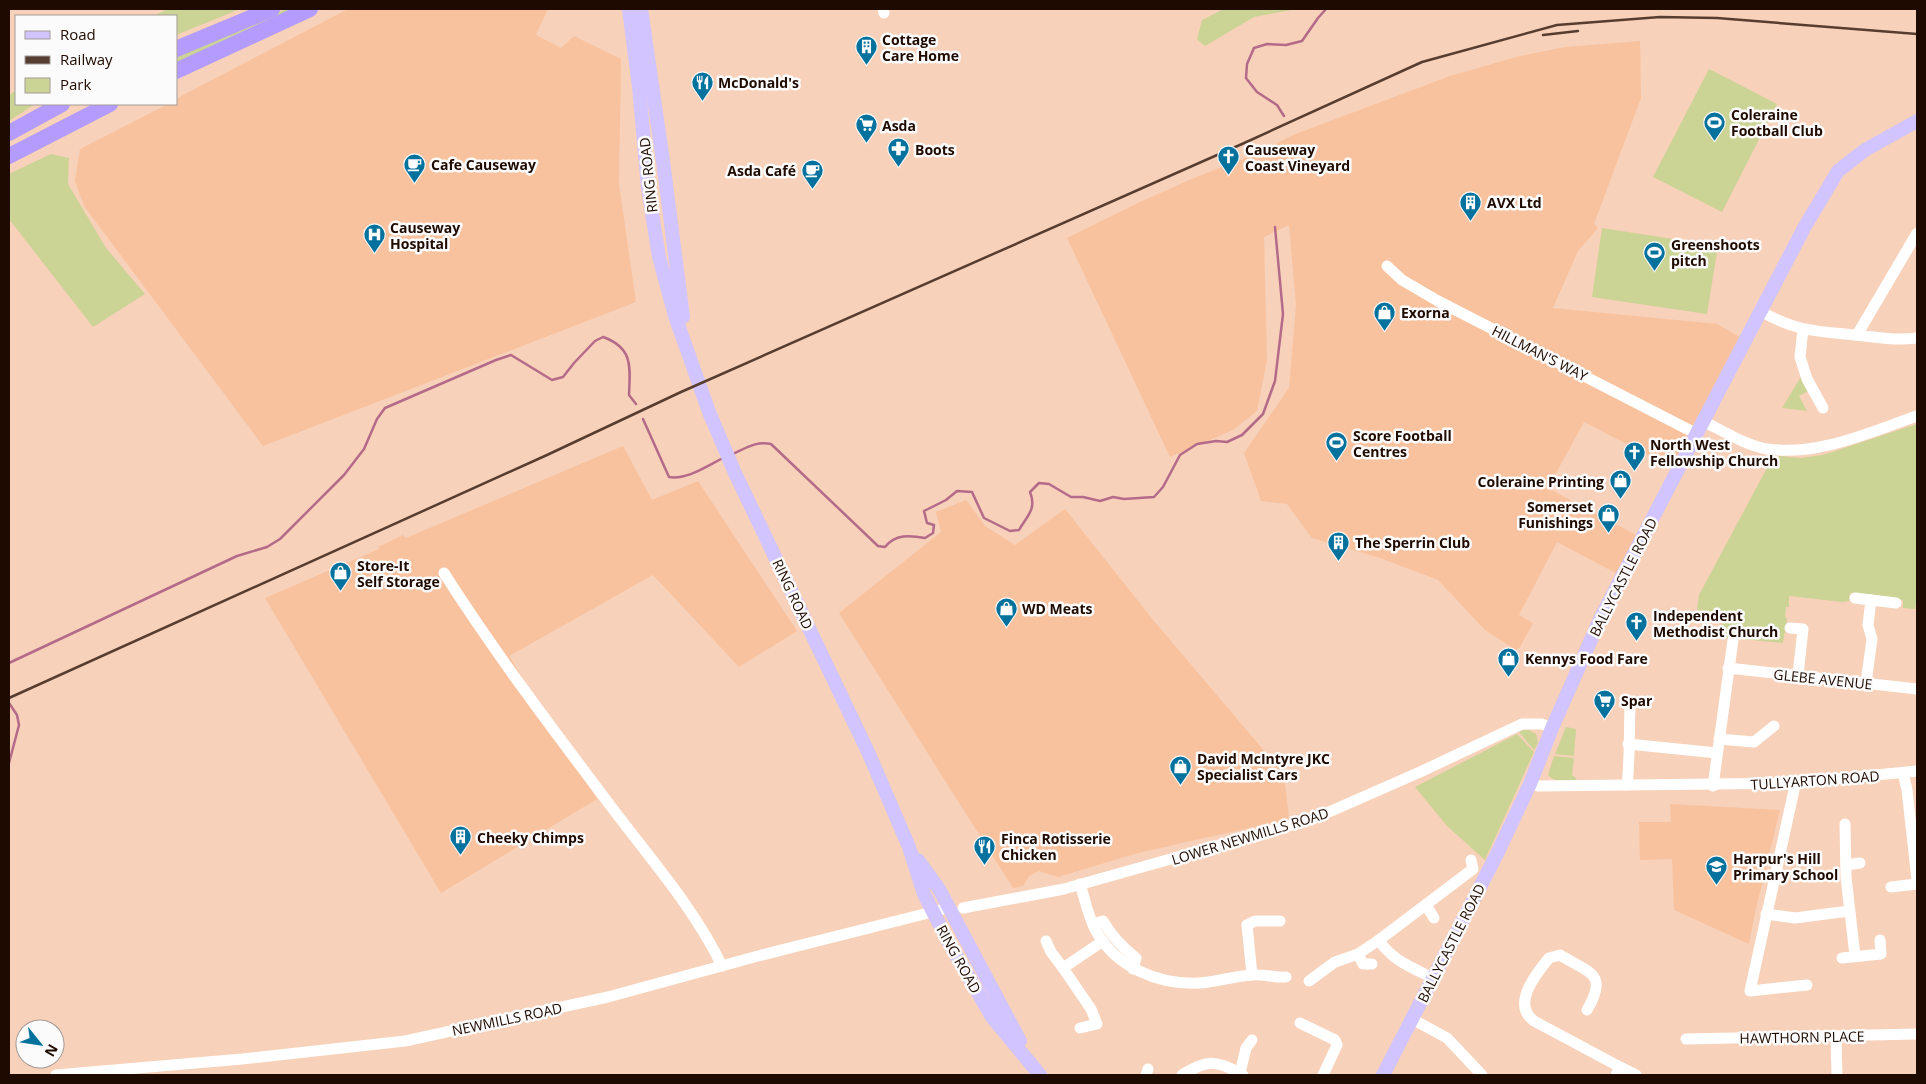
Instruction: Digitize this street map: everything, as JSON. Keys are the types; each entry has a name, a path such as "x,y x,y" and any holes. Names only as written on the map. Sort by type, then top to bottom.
{"highway":[{"path":"178,48 272,9"},
{"path":"178,70 310,9"},
{"path":"9,134 60,105"},
{"path":"9,156 108,105"}],"main road":[{"name":"RING ROAD","path":"629,9 651,211 659,257 675,316 709,412 724,450 869,754 909,848 924,894 992,1017 1040,1075"},
{"name":"RING ROAD","path":"641,9 663,161 683,316 684,338"},
{"name":"BALLYCASTLE ROAD","path":"1383,1075 1489,870 1530,784 1552,728 1601,618 1762,312 1804,228 1838,171 1865,150 1917,121"},
{"path":"657,192 675,316"},
{"name":"RING ROAD","path":"909,848 938,889 1029,1060"}],"street":[{"path":"1857,335 1917,233"},
{"name":"HILLMAN'S WAY","path":"1387,266 1402,280 1438,301 1697,434"},
{"path":"1762,312 1780,322 1803,329 1894,340 1917,338"},
{"path":"1803,329 1800,357 1807,379 1823,408"},
{"path":"1704,421 1766,449 1799,450 1827,446 1917,416"},
{"path":"444,573 466,608 546,721 677,895 712,946 722,966"},
{"path":"1855,598 1896,604"},
{"path":"1866,683 1872,639 1868,625 1871,600"},
{"path":"1790,628 1803,629 1798,675"},
{"path":"1713,786 1733,640"},
{"name":"GLEBE AVENUE","path":"1728,668 1917,689"},
{"path":"1626,785 1630,758 1628,744 1630,708"},
{"name":"LOWER NEWMILLS ROAD","path":"963,908 1080,884 1313,819 1522,724 1542,724 1552,728"},
{"path":"1719,739 1754,742 1774,726"},
{"path":"1628,744 1717,753"},
{"name":"TULLYARTON ROAD","path":"1530,784 1538,786 1713,786 1794,783 1917,771"},
{"path":"1903,773 1907,790 1917,880"},
{"path":"1794,783 1750,991 1807,985"},
{"path":"1845,824 1849,911 1855,956"},
{"path":"1309,981 1335,962 1358,954 1426,905 1473,869 1471,860"},
{"path":"1846,865 1860,864"},
{"path":"1080,884 1093,924 1103,941 1122,962 1133,969 1161,980 1198,983 1252,975 1286,977"},
{"path":"1891,887 1917,884"},
{"path":"1426,905 1434,918"},
{"name":"NEWMILLS ROAD","path":"56,1075 242,1059 405,1041 608,997 948,908"},
{"path":"1766,914 1795,918 1849,911"},
{"path":"1093,924 1103,921 1111,935 1136,958 1133,969"},
{"path":"1252,975 1247,925 1255,921 1280,921"},
{"path":"1379,940 1400,962 1433,978"},
{"path":"1842,958 1881,954 1880,940"},
{"path":"1046,941 1050,952 1091,1009 1098,1024 1080,1028"},
{"path":"1063,968 1103,941"},
{"path":"1358,954 1363,964 1372,964"},
{"path":"1587,1010 1598,989 1594,976 1560,955 1549,958 1528,991 1523,1004 1526,1013 1534,1021 1618,1071 1636,1075"},
{"path":"1412,1019 1447,1038 1482,1075"},
{"path":"1300,1023 1335,1040 1337,1045 1323,1075"},
{"name":"HAWTHORN PLACE","path":"1686,1039 1917,1034"},
{"path":"1836,1036 1837,1075"},
{"path":"1182,1075 1198,1065 1211,1063 1222,1065 1241,1074 1246,1048 1252,1040"}],"shaded area":[{"name":"Causeway Hospital","path":"348,9 548,9 536,35 561,48 574,36 621,59 619,184 636,302 263,446 84,206 75,181 80,149 166,105 178,105 178,98"},
{"path":"1640,41 1641,98 1594,224 1598,228 1578,251 1553,308 1717,324 1740,337 1671,467 1584,422 1550,484 1544,486 1636,535 1616,573 1557,542 1519,615 1533,623 1520,647 1516,650 1485,630 1438,580 1380,558 1312,538 1287,504 1261,501 1244,453 1289,388 1296,305 1289,225 1264,237 1267,360 1257,411 1233,430 1170,457 1067,238 1140,202 1194,178 1256,154 1293,135 1450,76 1520,56 1565,47"},
{"path":"623,446 652,500 698,481 797,631 739,667 653,575 509,656 597,799 441,893 265,598 379,549 378,547 403,535 406,538"},
{"path":"966,500 985,526 1015,545 1065,509 1154,621 1284,774 1289,819 1138,853 1058,877 1039,871 1029,876 1023,886 1013,888 839,613 941,532 936,512"},
{"name":"Harpur's Hill Primary School","path":"1670,804 1780,810 1749,944 1674,910 1672,859 1640,860 1639,822 1671,822"}],"green space":[{"path":"168,9 240,9 178,34 178,15 155,15"},
{"path":"286,9 301,9 178,66 178,57"},
{"path":"1224,9 1296,9 1254,17 1205,46 1197,39 1202,20"},
{"name":"Coleraine Football Club","path":"1709,69 1777,104 1722,212 1653,177"},
{"path":"15,91 15,105 33,105 9,121 9,95"},
{"path":"51,154 69,158 68,184 106,248 145,294 93,327 9,219 9,174"},
{"name":"Greenshoots pitch","path":"1602,228 1718,246 1707,314 1592,297"},
{"path":"1802,375 1810,390 1799,396 1807,411 1782,408"},
{"path":"1917,424 1917,601 1915,609 1903,608 1903,600 1850,593 1849,601 1843,602 1789,596 1789,607 1786,607 1785,617 1787,618 1783,643 1720,637 1723,613 1697,610 1699,595 1768,466 1772,467 1779,456 1801,458 1823,455"},
{"path":"1566,727 1576,729 1574,756 1555,754"},
{"path":"1529,730 1536,734 1538,743 1534,750 1519,732"},
{"path":"1517,734 1534,752 1485,860 1447,826 1415,787"},
{"path":"1554,756 1574,758 1572,775 1577,781 1558,780 1548,775"}],"waterway":[{"path":"1284,116 1277,105 1257,92 1246,78 1247,64 1254,48 1267,44 1286,45 1302,41 1326,9"},
{"path":"733,454 756,444 771,444 878,546 885,547 893,540 903,536 925,538 933,533 934,525 927,523 924,511 946,500 957,491 972,492 984,518 1010,531 1019,530 1028,516 1032,508 1030,492 1039,483 1049,484 1071,497 1083,497 1100,501 1113,497 1124,499 1154,497 1163,487 1180,455 1197,444 1216,441 1227,442 1242,435 1263,414 1275,381 1283,314 1275,227"},
{"path":"9,663 237,556 267,547 280,539 344,475 364,449 377,419 385,408 496,360 511,355 552,380 563,377 595,341 603,337 620,347 625,353 630,376 629,395 636,404"},
{"path":"643,419 669,477 690,474 723,458"},
{"path":"9,703 17,715 19,725 9,763"}],"railway":[{"path":"9,698 547,455 681,392 1242,144 1422,62 1557,25 1660,17 1717,18 1917,34"},
{"path":"1543,35 1578,31"}],"place":[{"name":"Cottage Care Home","path":"866,66"},
{"name":"McDonald's","path":"702,101"},
{"name":"Coleraine Football Club","path":"1715,141"},
{"name":"Asda","path":"866,144"},
{"name":"Boots","path":"899,168"},
{"name":"Causeway Coast Vineyard","path":"1229,176"},
{"name":"Cafe Causeway","path":"415,183"},
{"name":"Asda Café","path":"812,189"},
{"name":"AVX Ltd","path":"1471,221"},
{"name":"Causeway Hospital","path":"374,254"},
{"name":"Greenshoots pitch","path":"1655,271"},
{"name":"Exorna","path":"1385,331"},
{"name":"Score Football Centres","path":"1337,462"},
{"name":"North West Fellowship Church","path":"1634,471"},
{"name":"Coleraine Printing","path":"1620,500"},
{"name":"Somerset Funishings","path":"1609,533"},
{"name":"The Sperrin Club","path":"1339,561"},
{"name":"Store-It Self Storage","path":"341,592"},
{"name":"WD Meats","path":"1006,627"},
{"name":"Independent Methodist Church","path":"1637,642"},
{"name":"Kennys Food Fare","path":"1509,677"},
{"name":"Spar","path":"1605,719"},
{"name":"David McIntyre JKC Specialist Cars","path":"1181,785"},
{"name":"Cheeky Chimps","path":"461,856"},
{"name":"Finca Rotisserie Chicken","path":"985,865"},
{"name":"Harpur's Hill Primary School","path":"1717,885"}]}
